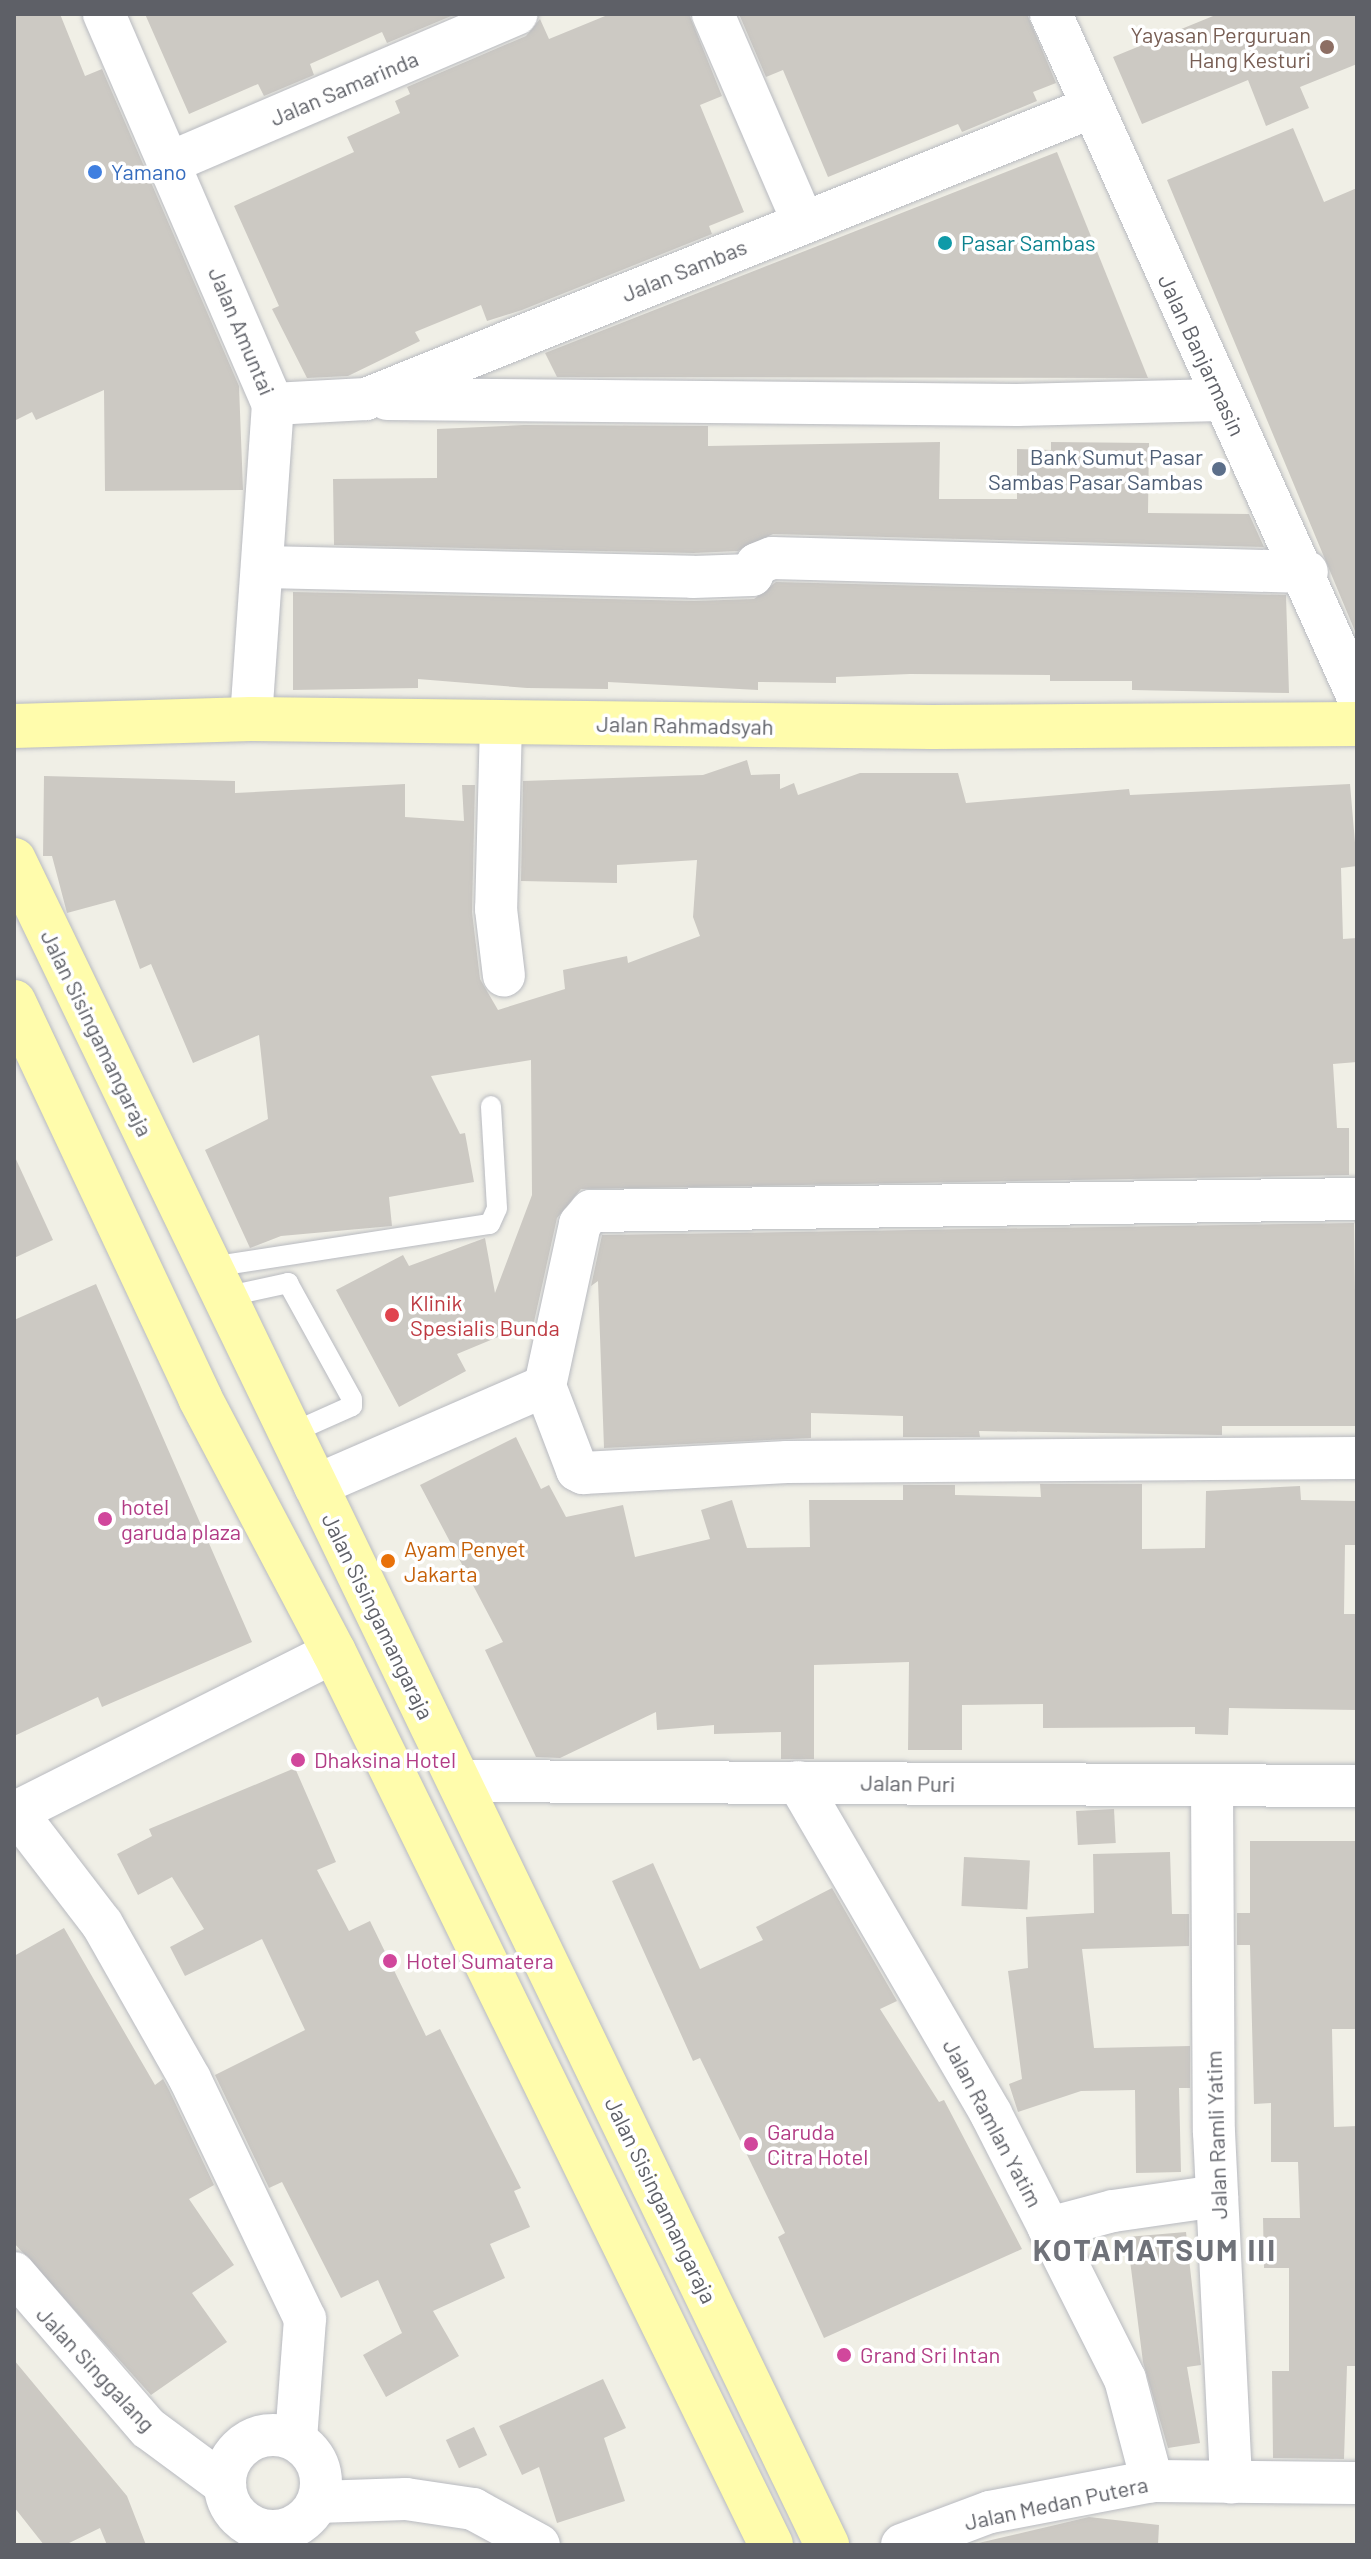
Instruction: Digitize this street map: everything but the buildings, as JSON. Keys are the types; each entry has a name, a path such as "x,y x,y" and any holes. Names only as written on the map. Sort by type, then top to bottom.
{"main road":[{"path":"14,700 33,724"},
{"name":"Jalan Rahmadsyah","path":"33,724 251,719 501,723 1357,724"},
{"name":"Jalan Sisingamangaraja","path":"14,860 827,2545"},
{"path":"14,1002 200,1398 334,1652 771,2545"}],"street":[{"name":"Jalan Amuntai","path":"104,14 171,162 273,404 251,719"},
{"name":"Jalan Samarinda","path":"171,162 517,14"},
{"path":"713,14 803,222"},
{"name":"Jalan Banjarmasin","path":"1051,14 1221,400 1307,572 1357,695"},
{"name":"Jalan Sambas","path":"273,404 366,399 1090,108"},
{"path":"366,399 1017,405 1221,400"},
{"path":"264,567 693,577 752,575 757,564 772,558 1307,572"},
{"path":"501,723 496,909 504,976"},
{"path":"1356,1191 591,1211 580,1224 545,1386 577,1470 583,1473 787,1462 1357,1458"},
{"path":"315,1486 545,1386"},
{"path":"296,2440 305,2319 190,2079 102,1924 15,1812 334,1652"},
{"name":"Jalan Puri","path":"459,1781 1357,1786"},
{"name":"Jalan Ramlan Yatim","path":"798,1782 991,2114 1049,2228 1125,2379 1152,2481"},
{"name":"Jalan Ramli Yatim","path":"1212,1785 1217,2196 1231,2483"},
{"path":"1049,2228 1113,2211 1217,2196"},
{"name":"Jalan Singgalang","path":"14,2273 148,2428 229,2515"},
{"path":"318,2502 319,2466 296,2440 276,2435 248,2443 228,2465 229,2515 263,2529 291,2528 318,2502 406,2499 473,2509 539,2545"},
{"name":"Jalan Medan Putera","path":"902,2545 990,2512 1152,2481 1357,2483"}],"lane":[{"path":"217,1282 490,1224 497,1208 491,1106"},
{"path":"217,1282 288,1283 352,1399 352,1406 289,1434"}],"place":[{"name":"Yayasan Perguruan Hang Kesturi","path":"1327,47"},
{"name":"Yamano","path":"95,172"},
{"name":"Pasar Sambas","path":"945,243"},
{"name":"Bank Sumut Pasar Sambas Pasar Sambas","path":"1219,469"},
{"name":"Klinik Spesialis Bunda","path":"392,1315"},
{"name":"hotel garuda plaza","path":"105,1519"},
{"name":"Ayam Penyet Jakarta","path":"388,1561"},
{"name":"Dhaksina Hotel","path":"298,1760"},
{"name":"Hotel Sumatera","path":"390,1961"},
{"name":"Garuda Citra Hotel","path":"751,2144"},
{"name":"Grand Sri Intan","path":"844,2355"}],"district":[{"name":"KOTAMATSUM III","path":"1155,2249"}]}
